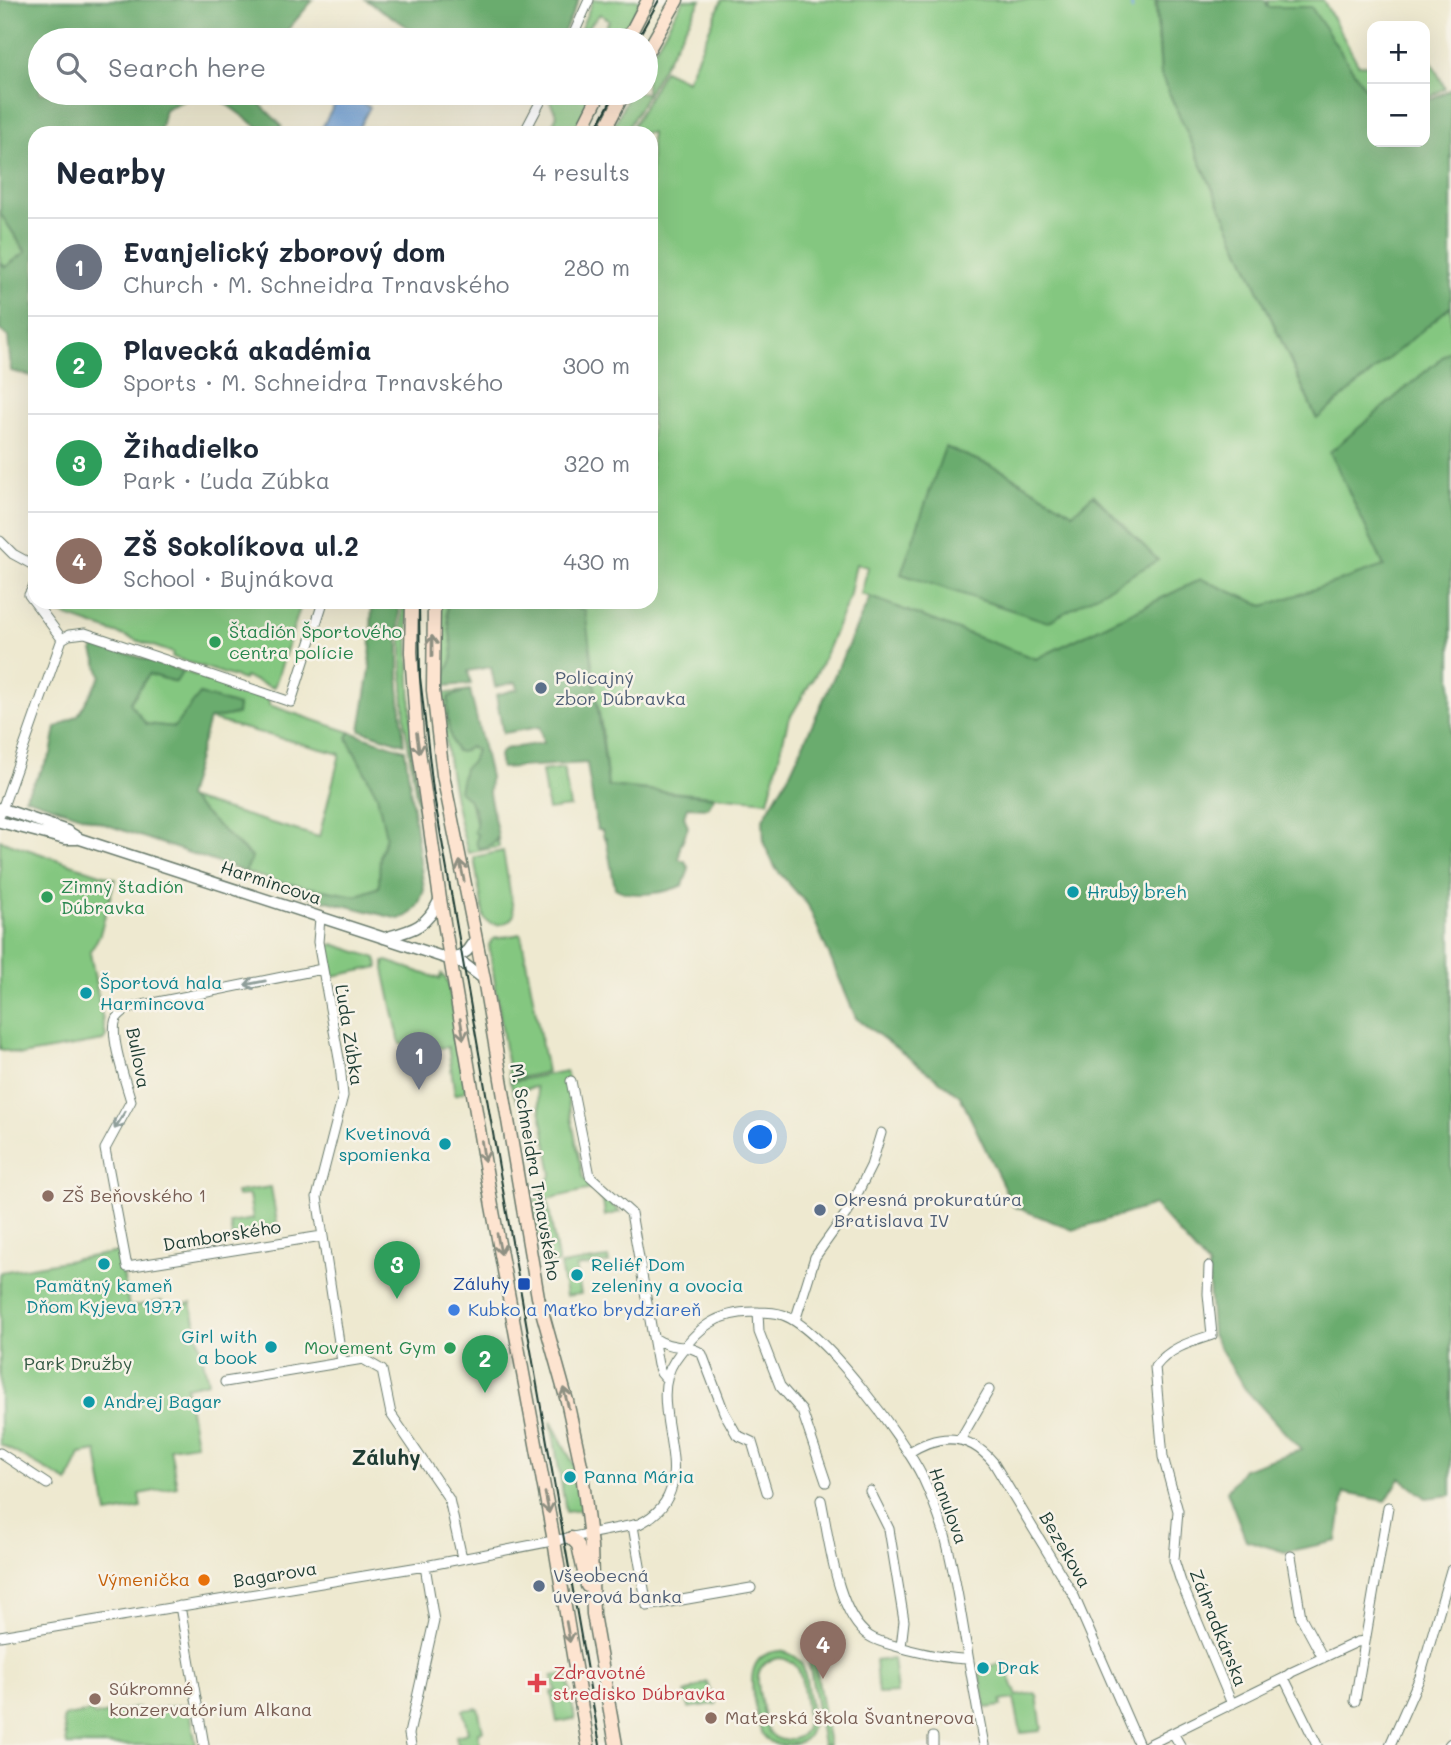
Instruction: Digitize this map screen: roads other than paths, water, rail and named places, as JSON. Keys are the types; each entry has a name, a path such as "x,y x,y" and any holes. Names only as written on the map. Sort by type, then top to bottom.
{"main road":[{"path":"633,28 648,0"},
{"path":"658,33 677,0"},
{"path":"584,126 594,105"},
{"path":"607,126 618,105"},
{"path":"412,609 411,652 417,737 440,899 588,1745"},
{"name":"M. Schneidra Trnavského","path":"434,609 432,662 438,736 449,807 484,979 538,1297 567,1401 581,1465 590,1534 593,1614 616,1745"},
{"path":"571,1538 578,1545 593,1614"}],"street":[{"path":"576,28 589,0"},
{"path":"528,126 539,105"},
{"path":"0,541 13,554 28,562"},
{"path":"39,609 62,639"},
{"path":"1,811 62,639 69,635 85,633 290,702 321,609"},
{"name":"Harmincova","path":"1,811 464,964 484,979"},
{"name":"Harmincova","path":"0,822 65,839 80,839"},
{"path":"384,938 424,923 432,915 440,899"},
{"name":"Ľuda Zúbka","path":"320,918 318,942 340,1064 343,1096 317,1197 342,1362"},
{"path":"451,961 467,951 476,938"},
{"name":"Bullova","path":"127,1268 105,1149 131,1101 116,1041 114,1028 117,1017 128,1008 322,970"},
{"path":"571,1081 590,1176 631,1213 658,1365 667,1380 674,1479 658,1510 643,1522 590,1534"},
{"path":"795,1321 815,1257 850,1208 871,1166 881,1133"},
{"name":"Damborského","path":"127,1268 322,1236"},
{"name":"Záhradkárska","path":"1209,1266 1208,1294 1212,1335 1188,1342 1163,1355 1155,1367 1163,1457 1178,1511 1174,1560 1232,1704"},
{"path":"758,1312 759,1332 780,1386 802,1411 826,1482"},
{"name":"Hanulova","path":"667,1380 675,1361 699,1331 715,1320 734,1313 782,1315 815,1336 832,1355 889,1422 923,1477 953,1568 984,1745"},
{"path":"654,1338 666,1346 695,1349 702,1354 724,1412 737,1435 752,1442 767,1492"},
{"path":"225,1382 363,1359 382,1370 391,1414 449,1499 462,1558"},
{"path":"908,1452 936,1441 960,1440 989,1390"},
{"name":"Bezekova","path":"960,1440 979,1447 993,1462 1067,1583 1139,1745"},
{"path":"0,1454 47,1484"},
{"path":"870,1492 889,1529 904,1621 901,1647"},
{"path":"821,1500 839,1592 859,1627 870,1637 901,1647 949,1659 968,1659"},
{"path":"1355,1701 1388,1507"},
{"path":"632,1526 647,1606 751,1588"},
{"name":"Bagarova","path":"0,1636 425,1566 590,1534"},
{"path":"1291,1556 1301,1617 1323,1658"},
{"path":"411,1745 409,1734 434,1621 425,1566"},
{"path":"1390,1745 1420,1677 1451,1570"},
{"path":"180,1606 204,1745"},
{"path":"1148,1745 1292,1672 1357,1642 1365,1641"},
{"path":"1284,1678 1317,1745"},
{"path":"1173,1733 1180,1745"}],"water":[{"path":"334,105 370,107 360,126 323,126"}],"waterway":[{"path":"1131,0 1132,10"}],"tram line":[{"path":"644,28 659,0"},
{"path":"598,126 609,105"},
{"path":"419,609 420,677 433,790 600,1745"}],"place":[{"name":"Štadión Športového centra polície","path":"215,642"},
{"name":"Policajný zbor Dúbravka","path":"541,688"},
{"name":"Hrubý breh","path":"1073,892"},
{"name":"Zimný štadión Dúbravka","path":"47,897"},
{"name":"Športová hala Harmincova","path":"86,993"},
{"name":"Evanjelický zborový dom","path":"419,1090"},
{"name":"Kvetinová spomienka","path":"445,1144"},
{"name":"ZŠ Beňovského 1","path":"48,1196"},
{"name":"Okresná prokuratúra Bratislava IV","path":"820,1210"},
{"name":"Pamätný kameň Dňom Kyjeva 1977","path":"104,1264"},
{"name":"Reliéf Dom zeleniny a ovocia","path":"577,1275"},
{"name":"Záluhy","path":"524,1284"},
{"name":"Žihadielko","path":"397,1299"},
{"name":"Kubko a Maťko brydziareň","path":"454,1310"},
{"name":"Girl with a book","path":"271,1347"},
{"name":"Movement Gym","path":"450,1348"},
{"name":"Plavecká akadémia","path":"485,1393"},
{"name":"Andrej Bagar","path":"89,1402"},
{"name":"Panna Mária","path":"570,1477"},
{"name":"Výmenička","path":"204,1580"},
{"name":"Všeobecná úverová banka","path":"539,1586"},
{"name":"Drak","path":"983,1668"},
{"name":"ZŠ Sokolíkova ul.2","path":"823,1679"},
{"name":"Zdravotné stredisko Dúbravka","path":"537,1683"},
{"name":"Súkromné konzervatórium Alkana","path":"95,1699"},
{"name":"Materská škola Švantnerova","path":"711,1718"}],"district":[{"name":"Záluhy","path":"386,1458"}],"park label":[{"name":"Park Družby","path":"78,1364"}]}
